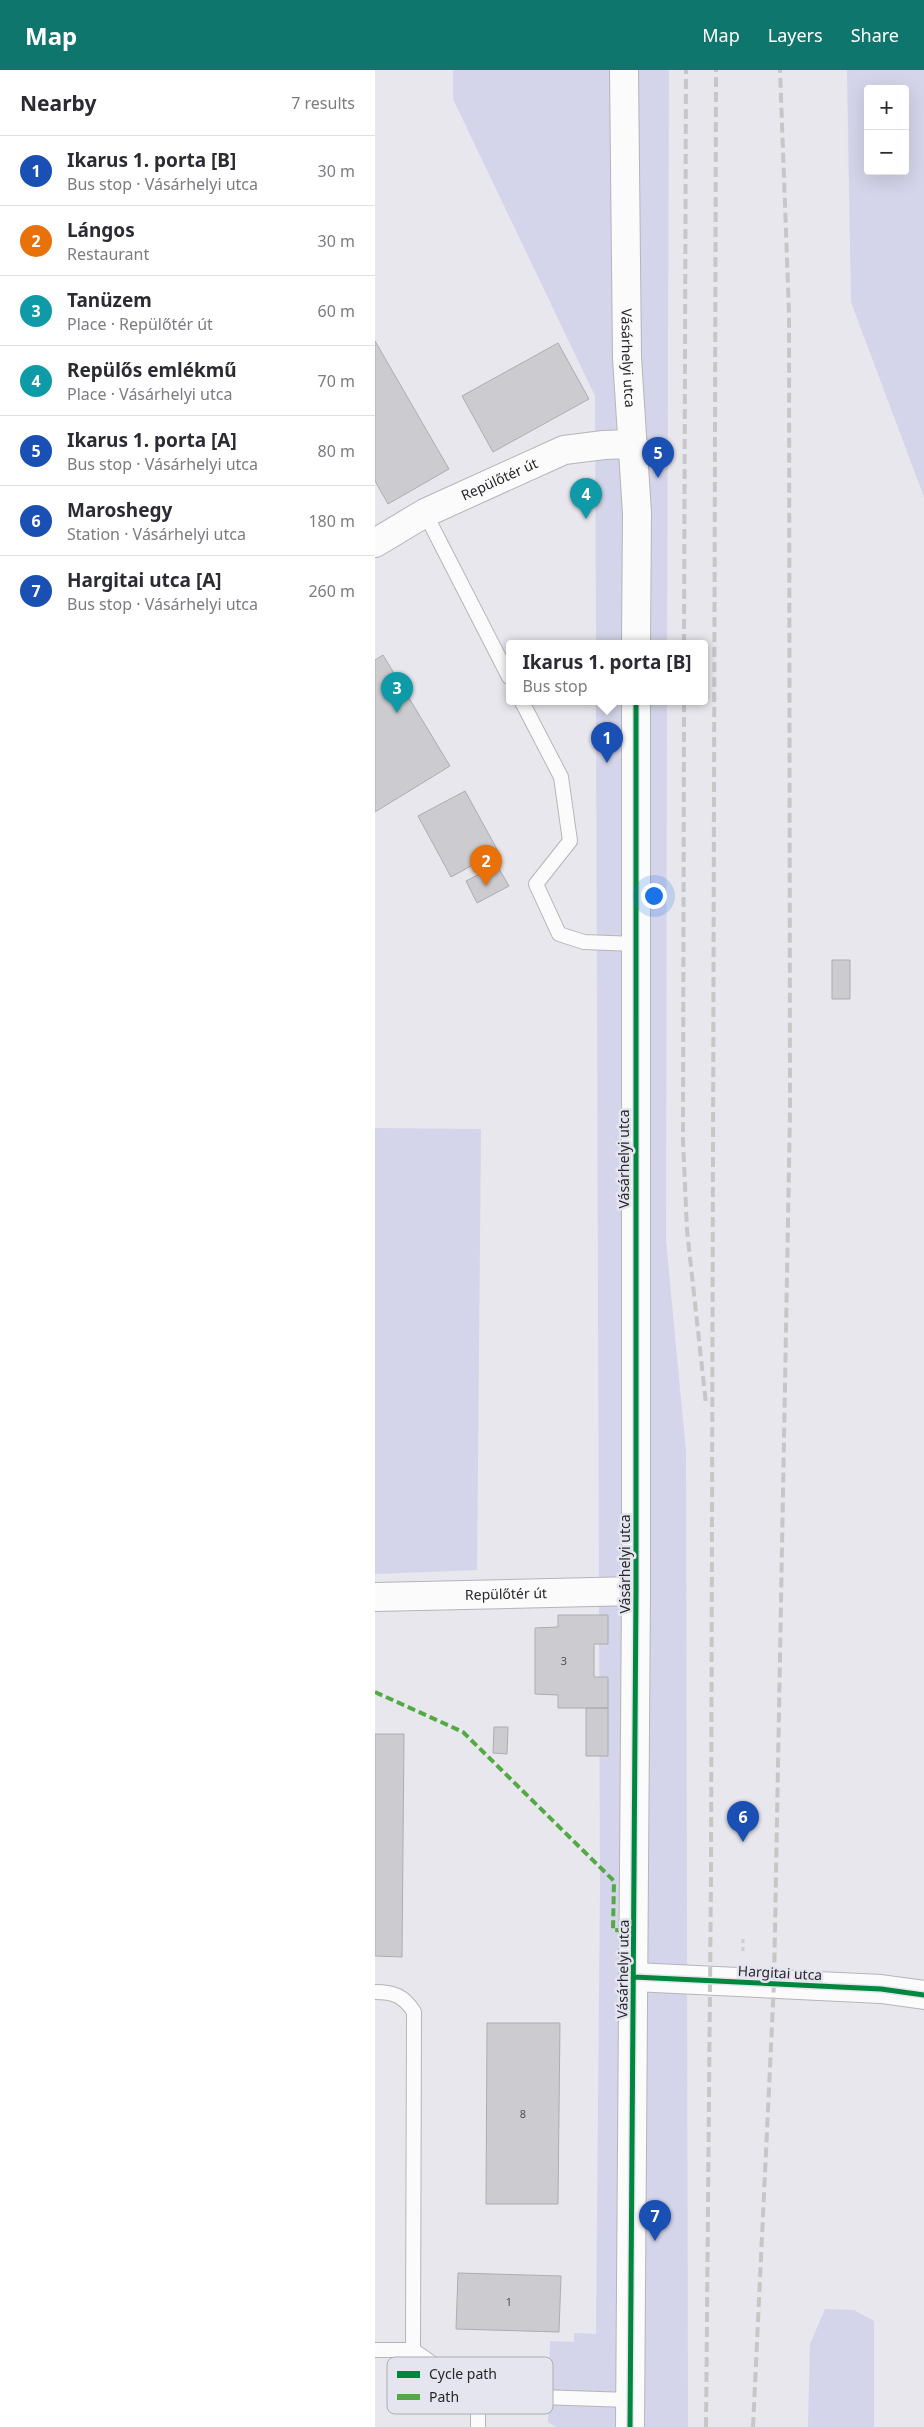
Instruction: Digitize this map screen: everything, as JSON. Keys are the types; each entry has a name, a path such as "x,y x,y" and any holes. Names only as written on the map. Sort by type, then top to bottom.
{"street":[{"name":"Vásárhelyi utca","path":"625,70 627,358 637,513 636,640"},
{"name":"Repülőtér út","path":"375,542 425,513 564,450 604,444 633,444"},
{"name":"Vásárhelyi utca","path":"630,2427 636,1590 636,705"},
{"name":"Repülőtér út","path":"375,1597 636,1590"},
{"name":"Hargitai utca","path":"634,1977 881,1989 924,1995"}],"lane":[{"path":"425,513 506,671"},
{"path":"525,705 561,777 570,841 536,884 539,892 559,934 584,942 635,944"},
{"path":"375,1992 392,1992 406,1999 414,2012 413,2350"},
{"path":"375,2350 413,2350 423,2357"},
{"path":"553,2397 630,2400"},
{"path":"477,2414 477,2427"}],"shaded area":[{"path":"453,70 669,70 667,640 596,640 595,396 453,99"},
{"path":"847,70 924,70 924,497 851,302"},
{"path":"596,705 667,705 666,1241 686,1452 688,2427 556,2427 548,2422 548,2414 553,2414 553,2357 550,2357 550,2341 574,2342 574,2333 596,2334 600,1890"},
{"path":"375,1128 481,1129 477,1570 375,1574"},
{"path":"825,2309 854,2310 874,2321 874,2427 808,2427 810,2344"}],"building":[{"path":"375,341 449,469 388,504 375,481"},
{"path":"558,343 589,399 493,452 462,396"},
{"path":"383,655 450,766 375,812 375,660"},
{"path":"465,791 498,851 451,877 418,816"},
{"path":"497,865 509,886 477,903 466,881"},
{"path":"832,960 850,960 850,999 832,999"},
{"path":"558,1615 608,1615 608,1644 594,1644 594,1677 608,1677 608,1708 558,1708 558,1695 535,1694 535,1628 558,1627"},
{"path":"586,1708 608,1708 608,1756 586,1756"},
{"path":"494,1727 508,1727 507,1754 493,1753"},
{"path":"375,1734 404,1734 402,1957 375,1956"},
{"path":"487,2023 560,2023 558,2204 486,2204"},
{"path":"458,2273 561,2276 559,2332 456,2329"}],"railway":[{"path":"684,640 686,70"},
{"path":"706,2427 711,1878 716,70"},
{"path":"753,2427 774,1983 790,1112 789,313 780,70"},
{"path":"684,705 683,1141 687,1230 706,1404"}],"marked path":[{"path":"375,1692 463,1732 614,1881 613,1930 635,1931"}],"cycle path":[{"path":"630,2427 636,1591 636,705"},
{"path":"634,1977 881,1989 924,1995"}],"place":[{"name":"Ikarus 1. porta [A]","path":"658,478"},
{"name":"Repülős emlékmű","path":"586,519"},
{"name":"Tanüzem","path":"397,713"},
{"name":"Ikarus 1. porta [B]","path":"607,763"},
{"name":"Lángos","path":"486,886"},
{"name":"Maroshegy","path":"743,1842"},
{"name":"Hargitai utca [A]","path":"655,2241"}]}
